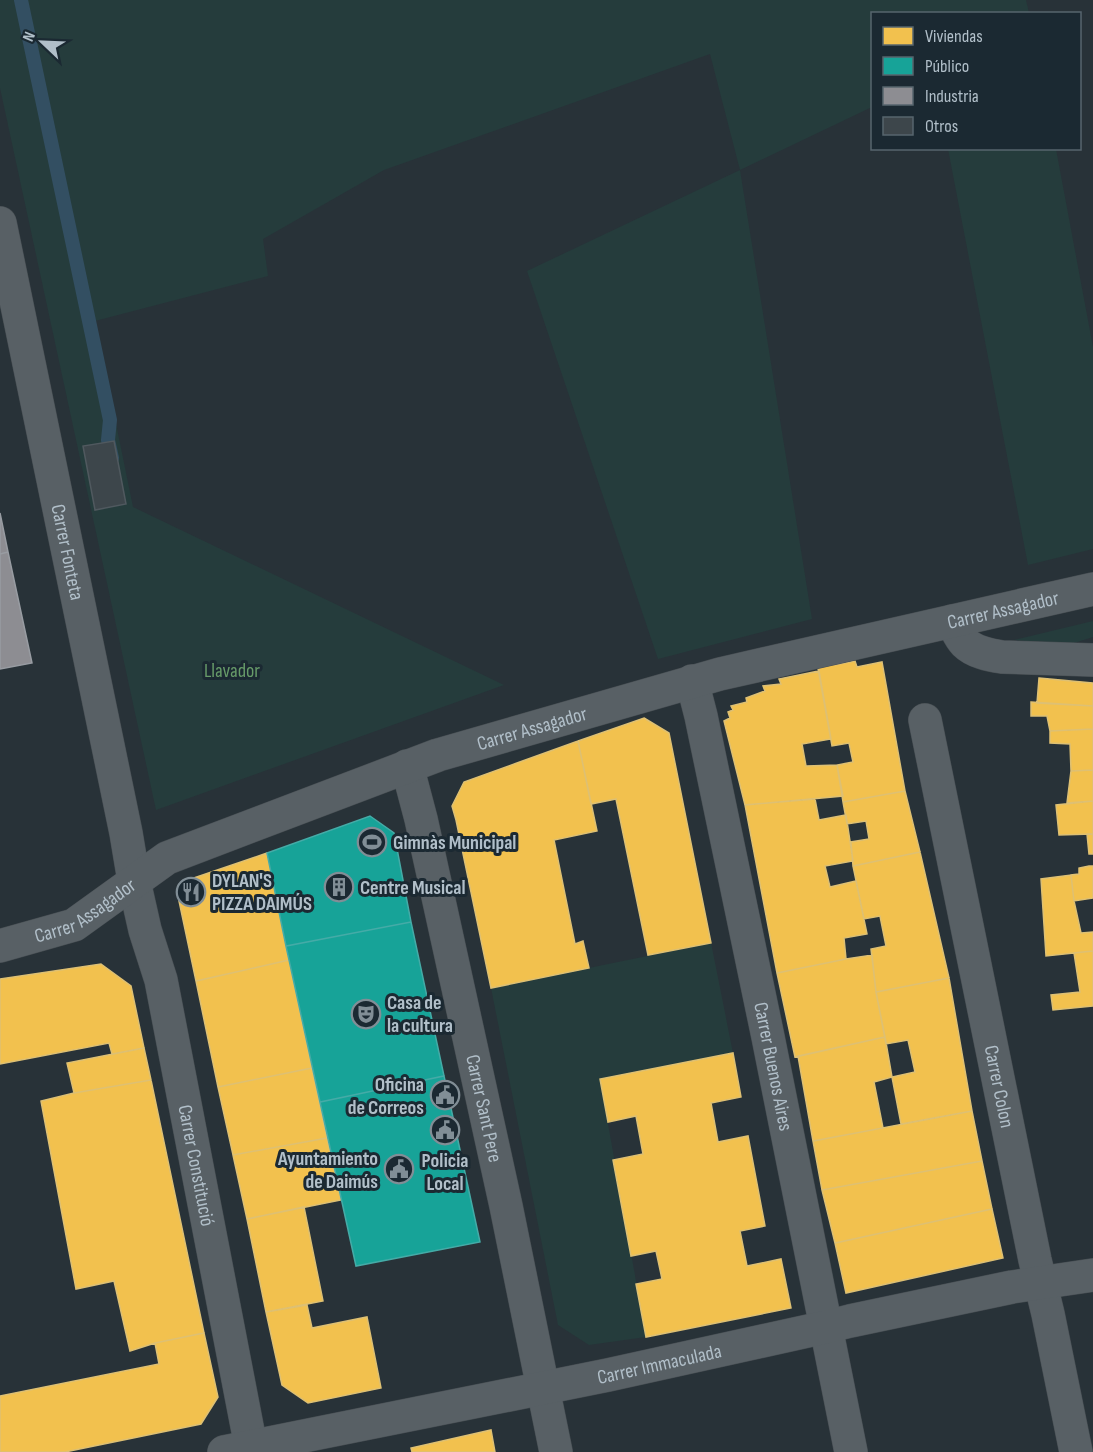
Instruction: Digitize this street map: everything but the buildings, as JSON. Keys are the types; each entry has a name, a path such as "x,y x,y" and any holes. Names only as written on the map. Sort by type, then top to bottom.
{"street":[{"name":"Carrer Fonteta","path":"0,223 134,881"},
{"name":"Carrer Assagador","path":"0,946 74,925 167,858 438,755 692,681 1093,589"},
{"path":"952,621 965,643 989,655 1093,660"},
{"name":"Carrer Buenos Aires","path":"692,681 768,1036 851,1452"},
{"name":"Carrer Colon","path":"925,720 1076,1452"},
{"name":"Carrer Sant Pere","path":"407,766 421,819 507,1206 556,1452"},
{"name":"Carrer Constitució","path":"134,881 145,930 161,980 243,1450"},
{"name":"Carrer Immaculada","path":"243,1450 619,1373 1012,1287 1093,1275"}],"green space":[{"name":"Llavador","path":"0,0 1026,0 1029,12 871,12 871,107 740,170 710,54 384,170 263,239 268,276 95,321 133,507 504,685 156,810 0,88"},
{"path":"948,150 1056,150 1093,347 1093,549 1028,565"},
{"path":"740,170 812,619 658,659 527,271"},
{"path":"1093,621 1093,637 1071,644 1014,640"},
{"path":"711,943 733,1053 600,1079 646,1337 589,1345 558,1325 491,988"}],"waterway":[{"path":"21,0 110,420 108,440 112,458"}],"place":[{"name":"Gimnàs Municipal","path":"372,842"},
{"name":"Centre Musical","path":"339,887"},
{"name":"DYLAN'S PIZZA DAIMÚS","path":"191,892"},
{"name":"Casa de la cultura","path":"366,1014"},
{"name":"Oficina de Correos","path":"445,1095"},
{"name":"Policia Local","path":"445,1130"},
{"name":"Ayuntamiento de Daimús","path":"399,1169"}]}
